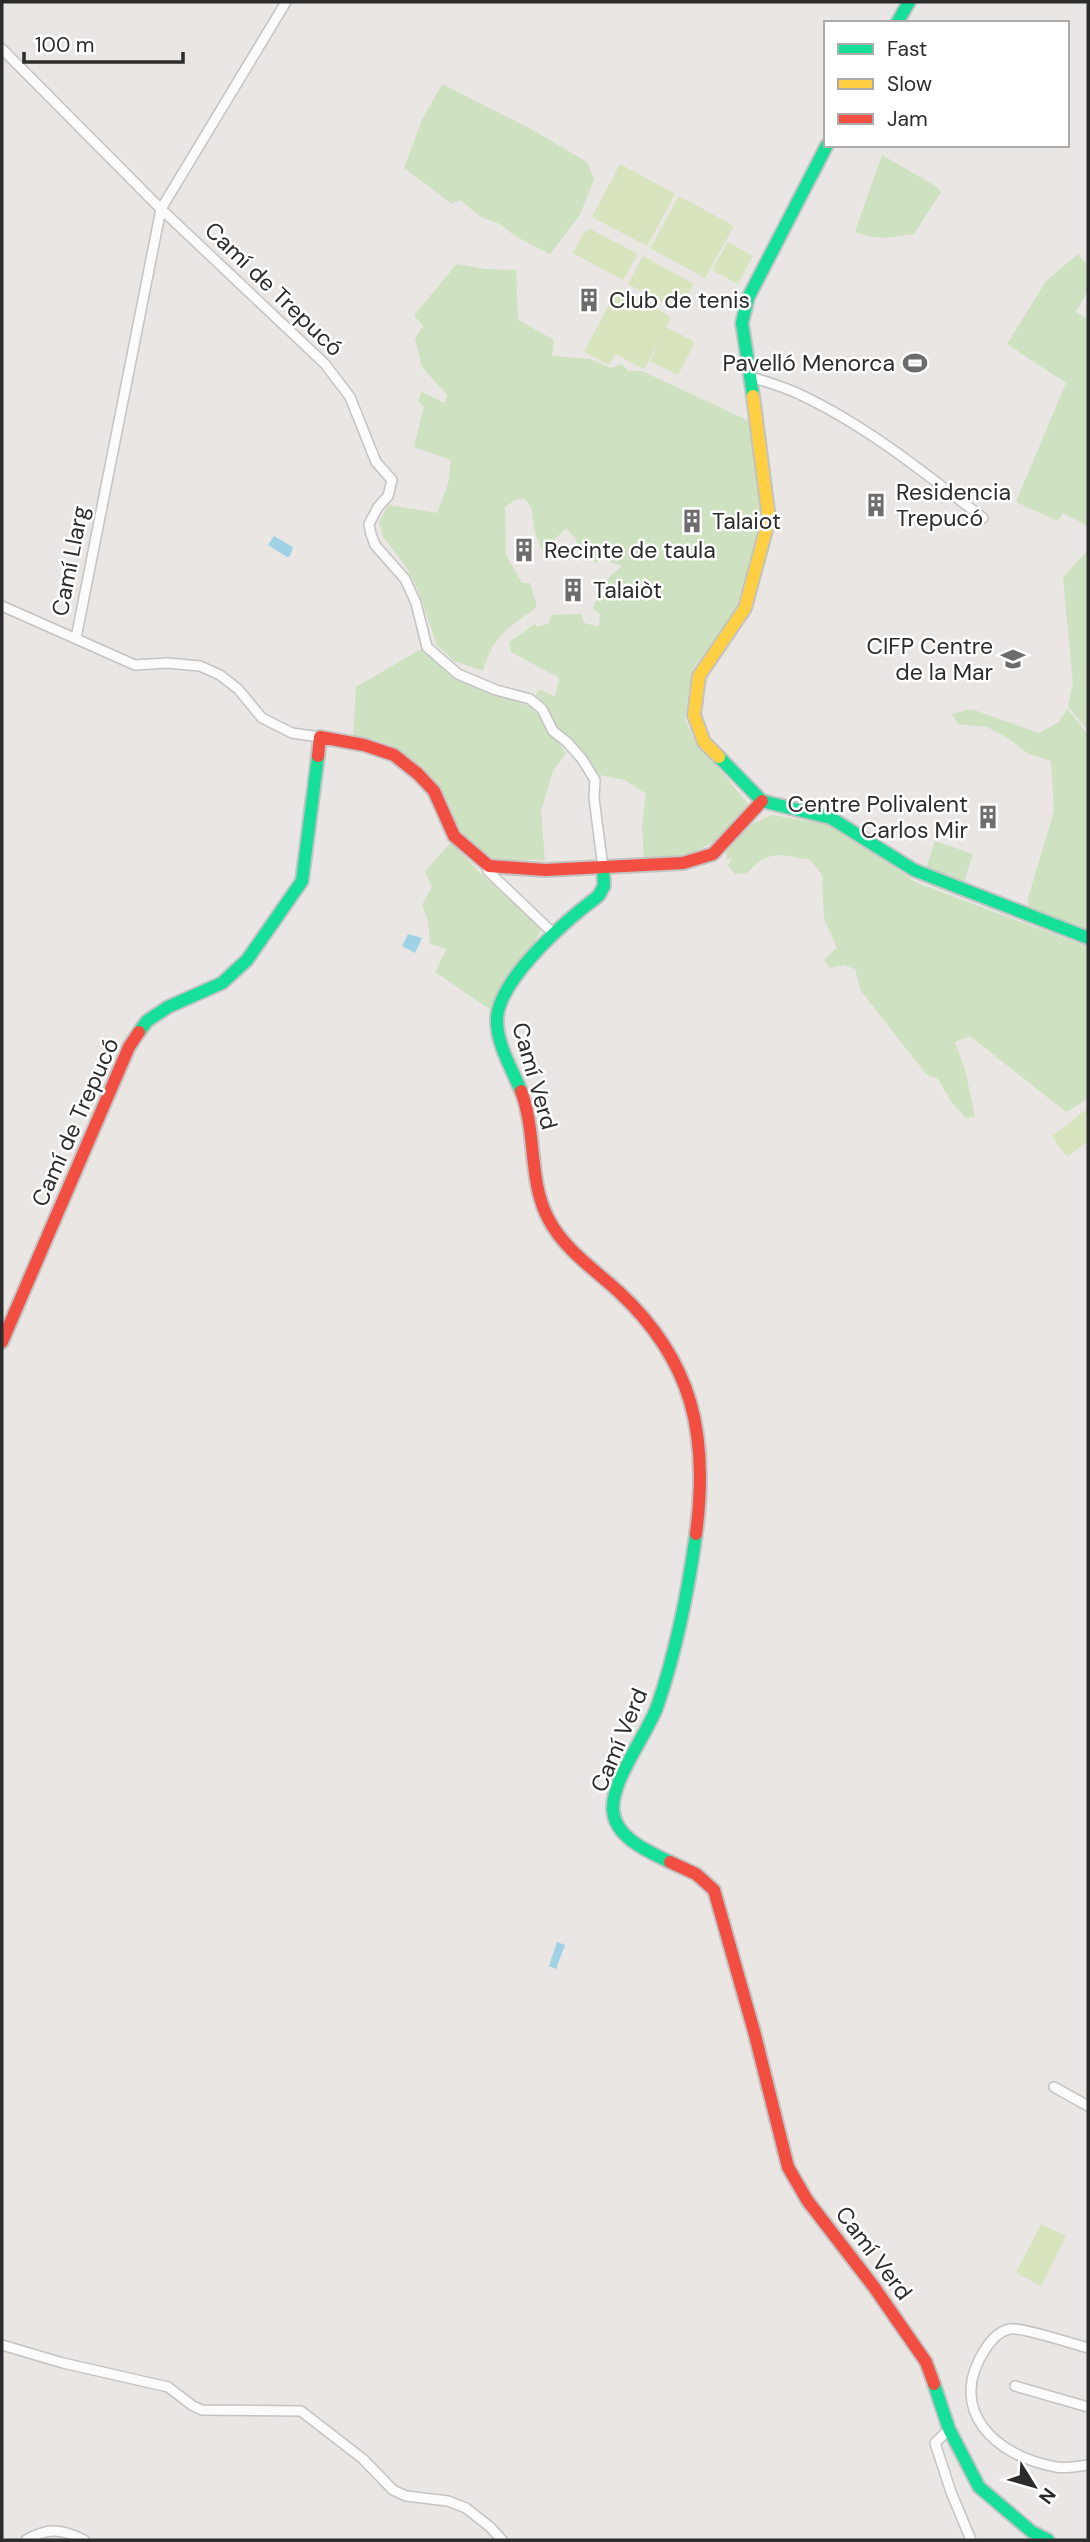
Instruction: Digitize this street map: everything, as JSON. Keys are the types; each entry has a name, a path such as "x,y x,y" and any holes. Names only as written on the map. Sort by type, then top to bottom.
{"street":[{"name":"Camí Llarg","path":"286,2 161,209 76,638 135,665 167,663 200,666 220,675 238,689 262,718 292,733 365,746 394,755 434,791 454,836 489,866"},
{"path":"898,21 909,2"},
{"path":"2,49 161,209"},
{"path":"826,147 748,298 742,323 769,519 746,608 699,676 694,715 704,742 762,801 831,818 914,870 1088,938"},
{"name":"Camí de Trepucó","path":"161,209 325,364 349,397 376,462 392,480 388,496 369,524 371,534 375,545 405,579 416,603 427,648 458,674 496,690 530,699 542,709 553,731 575,751 595,780 594,798 603,868"},
{"path":"751,377 801,394 847,421 983,518"},
{"path":"2,606 76,638"},
{"name":"Camí de Trepucó","path":"2,1342 129,1047 147,1021 167,1007 222,983 247,960 302,881 320,737"},
{"path":"554,934 488,871 489,866 545,870 683,863 713,854 762,801"},
{"name":"Camí Verd","path":"603,868 604,886 597,897 554,934 508,991 497,1016 501,1038 530,1116 536,1188 548,1220 567,1246 643,1314 665,1341 684,1378 696,1428 700,1490 698,1529 671,1656 662,1696 647,1732 619,1783 611,1806 617,1823 646,1851 697,1875 714,1890 755,2035 788,2168 807,2200 874,2287 926,2362 949,2429 979,2487 1032,2532 1048,2540"},
{"path":"1054,2087 1088,2106"},
{"path":"1088,2348 1012,2328 999,2332 991,2341 970,2379 971,2406 989,2437 1011,2451 1044,2464 1059,2468 1088,2465"},
{"path":"2,2345 63,2363 168,2387 202,2410 302,2412 363,2459 393,2490 406,2496 448,2501 466,2508 502,2540"},
{"path":"1015,2386 1088,2407"},
{"path":"949,2429 935,2443 971,2540"},
{"path":"26,2540 50,2531 65,2530 84,2540"}],"green space":[{"path":"442,84 529,128 587,162 594,179 580,215 550,254 515,236 500,224 481,217 460,200 452,204 404,168 422,120"},
{"path":"882,155 937,187 941,192 914,234 877,237 855,232"},
{"path":"620,164 675,194 647,246 592,217"},
{"path":"679,196 734,226 705,278 650,248"},
{"path":"590,229 638,254 623,280 573,253 585,231"},
{"path":"728,242 753,256 738,284 712,270"},
{"path":"1078,254 1088,266 1088,290 1076,312 1088,320 1088,526 1063,513 1058,521 1016,502 1066,383 1007,344 1047,280"},
{"path":"643,256 694,284 678,310 628,284"},
{"path":"457,264 485,269 516,270 518,320 554,340 552,356 590,359 611,368 622,364 628,371 642,371 749,421 764,514 738,606 695,666 685,718 692,735 748,804 719,839 689,855 644,859 642,825 646,794 625,780 600,775 534,699 539,689 555,697 559,678 511,652 509,642 535,624 537,627 549,623 551,615 581,614 584,623 599,627 600,614 593,608 604,582 622,566 601,558 596,563 574,548 577,540 566,528 553,541 557,548 545,557 535,533 531,507 525,499 515,500 505,507 506,555 522,583 530,583 537,607 497,640 483,671 454,661 437,645 417,588 404,564 383,537 379,523 388,505 437,513 448,484 451,460 414,447 424,406 418,402 421,392 445,403 447,395 422,367 415,339 423,326 414,315"},
{"path":"618,288 671,317 666,327 695,342 678,375 650,361 665,330 644,369 615,354 609,365 584,352"},
{"path":"1088,550 1088,731 1068,706 1073,683 1063,577"},
{"path":"423,648 443,669 466,684 532,707 566,753 553,771 541,811 545,860 490,860 457,830 448,801 427,774 389,744 353,736 356,687"},
{"path":"971,709 1039,733 1059,722 1067,709 1088,734 1088,934 1030,912 1028,898 1054,811 1051,761 1029,754 987,727 958,724 952,714"},
{"path":"772,815 826,824 915,882 1088,947 1088,1099 1066,1112 970,1036 955,1042 966,1073 975,1117 966,1118 952,1103 938,1079 926,1074 861,991 855,969 844,965 830,968 824,959 837,948 824,918 822,875 811,860 776,855 762,860 747,873 735,874 728,866 732,857 727,861 726,848 754,823"},
{"path":"935,841 973,854 963,885 925,872"},
{"path":"451,842 477,870 542,929 491,1010 435,972 447,949 430,944 428,920 422,905 432,887 425,872"},
{"path":"1088,1108 1088,1141 1067,1157 1052,1136"},
{"path":"1041,2224 1066,2236 1041,2286 1016,2273"}],"water":[{"path":"274,536 293,547 290,556 287,557 268,545"},
{"path":"408,934 422,938 415,953 402,946"},
{"path":"557,1942 565,1945 556,1969 549,1966"}],"traffic: fast":[{"path":"898,21 909,2"},
{"path":"753,396 742,323 748,298 826,147"},
{"path":"139,1032 147,1021 168,1007 222,983 247,960 302,881 318,756"},
{"path":"719,757 762,801 831,818 914,870 1088,938"},
{"path":"521,1091 499,1037 497,1019 500,1005 516,975 528,960 599,895 604,886 603,868"},
{"path":"670,1862 643,1849 626,1836 615,1820 613,1810 617,1786 652,1719 664,1686 681,1622 696,1534"},
{"path":"934,2384 949,2429 979,2487 1032,2532 1048,2540"}],"traffic: slow":[{"path":"719,757 704,742 694,715 699,676 745,608 769,519 753,396"}],"traffic: jam":[{"path":"318,756 320,737 364,745 394,755 434,791 454,836 489,866 545,870 683,863 713,854 762,801"},
{"path":"2,1342 129,1047 139,1032"},
{"path":"521,1091 529,1124 538,1190 555,1231 571,1250 644,1318 664,1345 679,1373 697,1432 700,1464 696,1534"},
{"path":"670,1862 696,1874 714,1890 755,2035 788,2167 807,2200 874,2287 926,2362 934,2384"}],"place":[{"name":"Club de tenis","path":"589,300"},
{"name":"Pavelló Menorca","path":"915,363"},
{"name":"Residencia Trepucó","path":"876,505"},
{"name":"Talaiot","path":"692,521"},
{"name":"Recinte de taula","path":"524,550"},
{"name":"Talaiòt","path":"573,590"},
{"name":"CIFP Centre de la Mar","path":"1013,659"},
{"name":"Centre Polivalent Carlos Mir","path":"988,817"}]}
